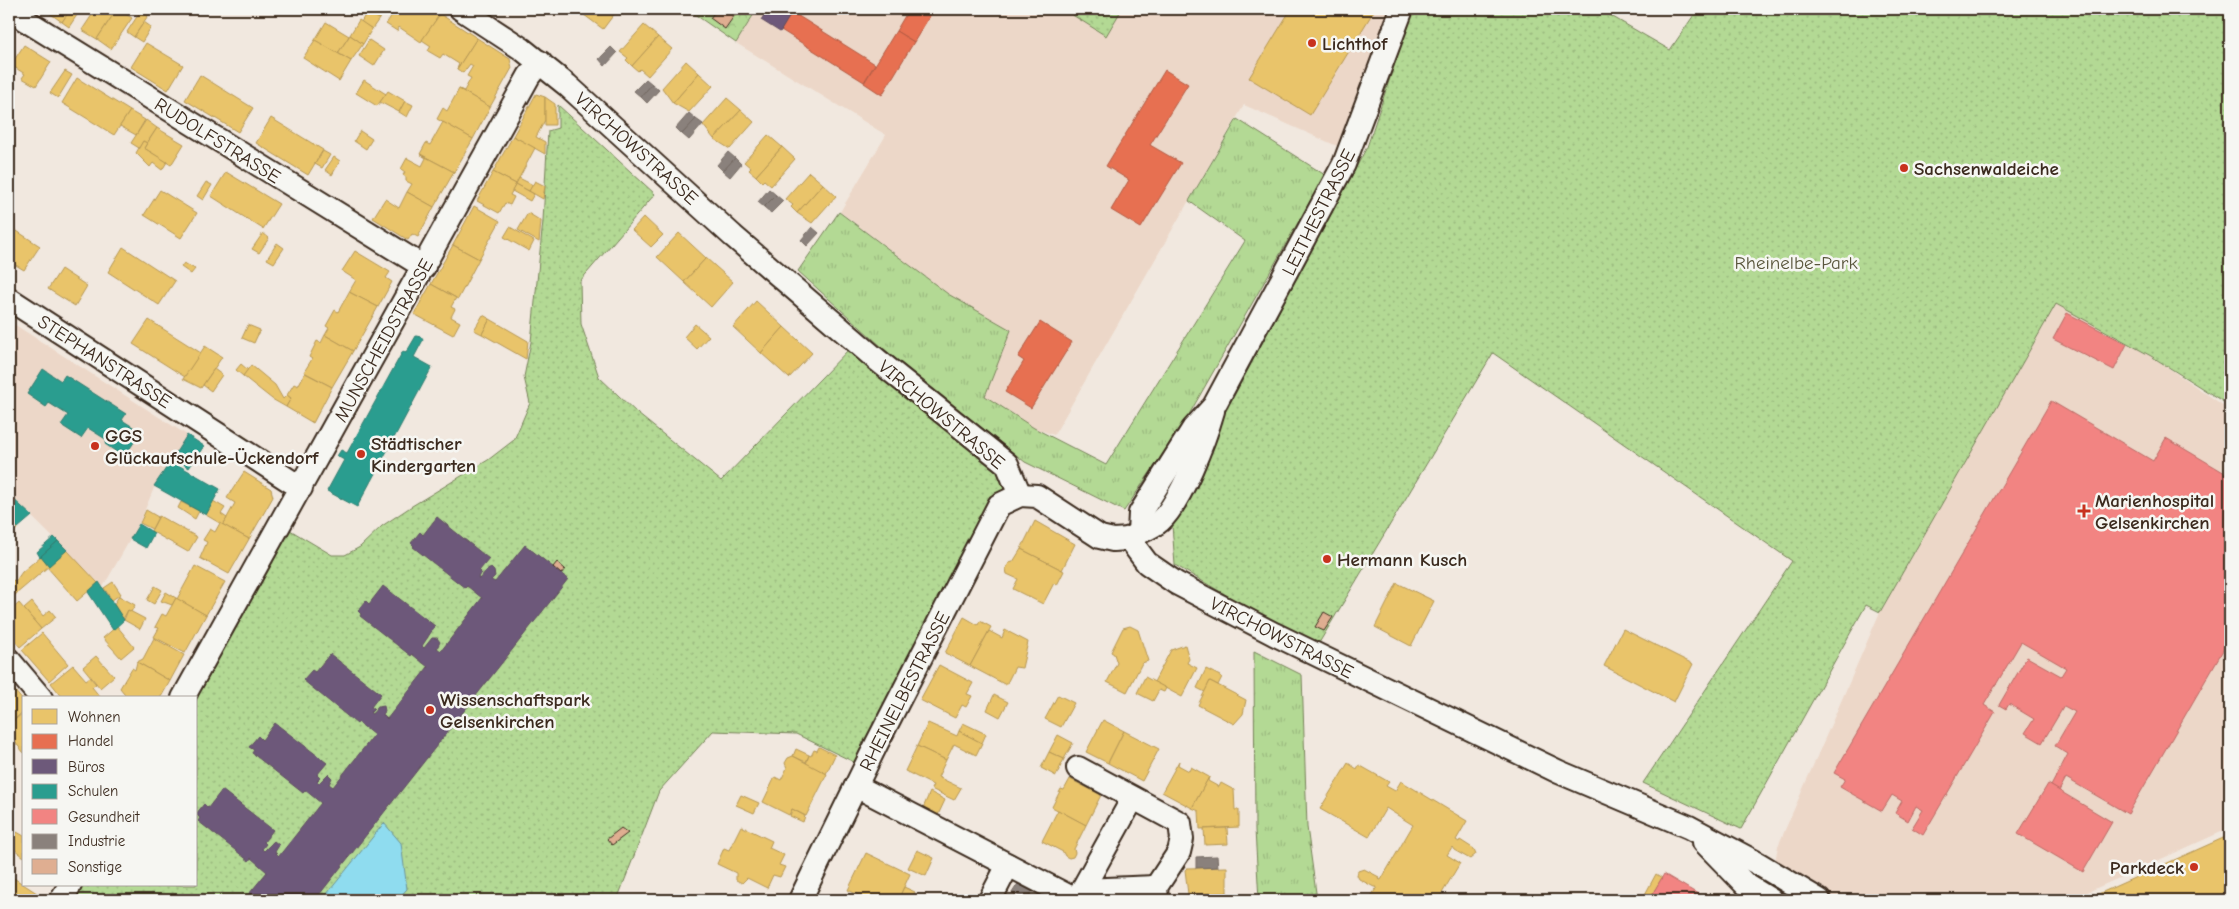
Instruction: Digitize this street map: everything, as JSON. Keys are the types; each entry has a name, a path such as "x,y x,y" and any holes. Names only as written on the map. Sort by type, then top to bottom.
{"street":[{"name":"RUDOLFSTRASSE","path":"15,9 25,20 424,268"},
{"name":"VIRCHOWSTRASSE","path":"461,9 540,62 594,108 733,236 868,352 1007,464 1020,495"},
{"name":"LEITHESTRASSE","path":"1134,535 1159,522 1172,507 1206,438 1214,406 1341,171 1402,9"},
{"name":"MUNSCHEIDSTRASSE","path":"184,696 424,268 529,76 540,62"},
{"name":"STEPHANSTRASSE","path":"9,299 301,488"},
{"path":"1020,495 1037,496 1100,536 1113,540 1134,535"},
{"name":"RHEINELBESTRASSE","path":"800,900 999,505 1020,495"},
{"name":"VIRCHOWSTRASSE","path":"1134,535 1147,563 1176,583 1274,634 1559,772 1689,827 1758,863 1819,900"},
{"path":"9,660 39,696"},
{"path":"856,786 1008,865 1078,897 1157,894 1179,852 1182,840 1180,823 1078,768"},
{"path":"1078,897 1132,798"},
{"name":"VIRCHOWSTRASSE","path":"1689,827 1745,884 1772,900"},
{"path":"990,900 1008,865"},
{"path":"61,900 69,886"}],"shaded area":[{"path":"757,9 1065,9 1106,35 1122,9 1389,9 1337,146 1244,105 1054,435 1034,428 985,396 1011,330 948,294 840,212 886,135 736,43"},
{"name":"Marienhospital Gelsenkirchen","path":"2056,303 2151,356 2230,410 2230,828 2070,900 1768,900 1778,846 1880,612"},
{"name":"GGS Glückaufschule-Ückendorf","path":"9,321 187,435 154,488 139,524 103,587 9,494"}],"green space":[{"path":"687,9 757,9 736,43"},
{"path":"1063,9 1122,9 1106,36"},
{"name":"Rheinelbe-Park","path":"1413,9 1599,9 1670,50 1698,9 2230,9 2230,406 2151,356 2056,304 1880,612 1866,605 1741,829 1643,783 1792,561 1493,353 1316,648 1175,565 1172,525 1220,422 1367,147"},
{"name":"Wissenschaftspark Gelsenkirchen","path":"558,105 655,194 580,281 581,324 599,377 638,414 721,481 853,345 978,443 1010,488 856,763 796,734 713,731 659,791 617,900 72,900 80,886 198,886 198,696 192,696 285,527 332,555 345,555 360,547 382,526 488,460 514,440 530,403 524,377 531,342 543,221 548,131 558,128"},
{"path":"1237,119 1325,175 1187,418 1124,511 1025,462 893,357 798,271 839,212 948,294 1011,330 985,396 1034,428 1106,465 1245,241 1189,201"},
{"path":"1254,651 1302,675 1307,827 1317,900 1259,900 1255,830"}],"water":[{"path":"384,823 401,843 407,889 397,900 322,900"}],"building: Wohnen":[{"path":"50,9 71,9 62,22 48,12"},
{"path":"96,9 117,9 97,39 82,30"},
{"path":"117,9 132,18 111,49 97,39"},
{"path":"142,9 149,14 134,37 127,32"},
{"path":"363,9 386,9 379,19"},
{"path":"396,9 432,9 440,14 421,42 399,27 397,31 386,24"},
{"path":"576,9 618,9 603,29"},
{"name":"Lichthof","path":"1291,9 1375,9 1310,115 1249,78"},
{"path":"70,10 77,15 69,27 62,22"},
{"path":"367,12 379,19 372,29 361,22"},
{"path":"440,14 477,38 457,69 459,64 443,54 440,58 428,51 431,46 422,40"},
{"path":"359,20 372,29 363,44 350,35"},
{"path":"144,22 151,27 142,42 134,37"},
{"path":"326,22 349,36 337,55 315,40"},
{"path":"644,25 658,37 632,66 626,60 628,58 620,52"},
{"path":"350,35 363,44 351,61 338,53"},
{"path":"658,37 672,49 648,76 640,69 638,71 632,66"},
{"path":"477,38 510,59 512,68 490,107 459,89 464,91 471,78 467,76 473,66 470,64 463,73 457,69"},
{"path":"315,40 351,61 339,81 303,58"},
{"path":"369,40 384,50 374,66 359,56"},
{"path":"146,43 183,65 168,90 131,67"},
{"path":"24,45 51,62 36,86 22,78 25,74 11,65"},
{"path":"686,61 699,73 673,103 662,88"},
{"path":"65,71 72,75 58,98 50,93"},
{"path":"699,73 713,86 689,112 673,103"},
{"path":"200,75 253,108 238,132 185,100"},
{"path":"77,78 130,111 114,135 62,103"},
{"path":"364,80 386,94 377,106 356,93"},
{"path":"459,89 490,107 473,139 437,119 443,108 447,111"},
{"path":"388,91 405,101 399,112 380,102"},
{"path":"536,94 545,97 545,120 536,137 545,142 545,154 513,136"},
{"path":"545,97 555,104 555,125 545,125"},
{"path":"727,98 741,110 714,139 703,125"},
{"path":"405,101 413,105 407,117 399,112"},
{"path":"741,110 754,122 730,149 714,139"},
{"path":"130,111 145,120 136,135 120,126"},
{"path":"271,118 323,150 308,175 256,143"},
{"path":"146,120 157,128 147,143 143,141 139,148 131,143"},
{"path":"443,122 473,139 454,172 420,154 426,143 430,145"},
{"path":"157,128 184,144 171,165 144,148"},
{"path":"360,131 372,139 366,149 354,141"},
{"path":"768,135 782,147 756,176 744,162"},
{"path":"513,136 535,148 516,184 493,172"},
{"path":"143,141 147,143 144,148 167,162 162,170 153,163 150,167 136,153"},
{"path":"782,147 795,159 771,186 764,180 762,182 756,176"},
{"path":"323,151 330,155 322,168 315,164"},
{"path":"420,154 454,172 434,207 407,192 412,184 406,181 406,177 403,175 405,172 401,169 407,158 422,166 426,158"},
{"path":"334,157 340,161 332,175 325,170"},
{"path":"226,172 279,204 263,229 211,196"},
{"path":"493,172 516,184 510,195 514,197 510,205 505,203 499,213 477,201"},
{"path":"809,172 823,184 797,213 791,207 793,205 785,199"},
{"path":"519,178 533,185 529,191 516,184"},
{"path":"535,181 545,186 543,199 529,191"},
{"path":"206,182 212,185 203,200 197,196"},
{"path":"516,184 534,194 530,201 512,191"},
{"path":"823,184 836,196 812,223 797,213"},
{"path":"160,190 197,213 181,238 144,215"},
{"path":"407,192 434,207 418,237 412,234 408,240 373,218 385,199 399,208"},
{"path":"474,206 500,221 479,259 453,245"},
{"path":"528,213 541,221 539,242 518,230"},
{"path":"644,217 663,235 651,247 632,230"},
{"path":"9,226 40,246 24,270 9,261"},
{"path":"510,227 534,241 529,251 504,237"},
{"path":"263,233 269,238 259,253 252,249"},
{"path":"679,233 706,258 684,282 657,257"},
{"path":"277,243 284,248 274,263 267,259"},
{"path":"453,245 479,259 458,299 431,284"},
{"path":"123,247 175,281 159,305 108,272"},
{"path":"355,251 390,272 386,278 392,282 378,307 349,292 356,280 342,271"},
{"path":"706,258 733,282 711,307 684,282"},
{"path":"184,263 195,269 191,274 181,267"},
{"path":"61,269 87,286 75,306 48,289"},
{"path":"431,284 456,298 451,307 455,309 451,317 460,322 453,335 414,314"},
{"path":"349,292 378,307 353,351 325,335 329,328 326,326 335,310 338,312"},
{"path":"756,301 784,327 761,353 733,327"},
{"path":"483,315 490,319 482,334 474,330"},
{"path":"490,319 528,341 526,359 482,334"},
{"path":"149,320 201,353 185,377 133,344"},
{"path":"695,324 709,336 697,349 684,337"},
{"path":"248,325 260,330 254,343 242,338"},
{"path":"784,327 812,353 789,378 761,353"},
{"path":"325,335 353,351 332,387 304,372 312,359 309,357 317,341 321,343"},
{"path":"205,346 222,357 201,388 183,379"},
{"path":"241,364 248,370 243,376 236,370"},
{"path":"251,365 275,385 283,399 287,395 291,398 286,407 272,399 243,376"},
{"path":"214,369 222,375 211,391 203,385"},
{"path":"305,373 332,387 313,423 286,407 291,398 287,395 294,384 298,386"},
{"path":"244,472 271,489 273,497 249,539 223,525 235,503 227,498"},
{"path":"213,501 225,508 221,514 227,518 223,525 206,515"},
{"path":"181,502 199,511 195,519 178,508"},
{"path":"146,510 158,517 152,529 140,523"},
{"path":"159,516 197,537 188,552 151,531"},
{"path":"9,518 18,528 9,535"},
{"path":"1035,521 1075,544 1062,570 1021,549"},
{"path":"220,523 249,539 229,574 200,558 207,542 203,540 210,529 215,532"},
{"path":"1021,549 1064,571 1057,585 1054,583 1043,604 1013,589 1018,579 1007,574 1006,569 1009,563 1013,562"},
{"path":"67,550 98,583 77,601 47,567"},
{"path":"41,556 49,566 9,600 9,576 15,582 22,572"},
{"path":"195,566 225,582 206,615 177,599"},
{"path":"113,582 121,594 112,600 104,588"},
{"path":"1397,583 1434,601 1411,646 1375,627"},
{"path":"155,586 162,590 154,604 147,600"},
{"path":"166,592 176,598 172,605 161,601"},
{"path":"119,596 135,605 131,612 128,610 123,619 114,604"},
{"path":"176,598 206,615 185,653 154,637 159,628 155,627 162,614 166,616"},
{"path":"32,602 43,616 50,610 56,617 41,629 24,609"},
{"path":"19,603 41,629 20,647 9,634 9,612"},
{"path":"128,610 145,619 140,629 124,620"},
{"path":"964,617 978,625 980,621 991,627 970,666 945,653"},
{"path":"117,626 134,647 121,658 103,638"},
{"path":"1130,626 1138,630 1148,661 1142,663 1127,692 1107,682 1117,663 1114,654 1111,652 1123,628"},
{"path":"1623,629 1693,664 1674,702 1604,666"},
{"path":"1005,630 1028,642 1022,668 1015,667 1006,685 970,666 989,631 1002,638"},
{"path":"42,633 68,664 49,681 22,650"},
{"path":"154,638 184,655 170,681 137,662 143,659"},
{"path":"1185,645 1189,659 1187,663 1197,668 1182,697 1154,682 1171,650"},
{"path":"96,656 114,676 100,688 83,667"},
{"path":"137,662 170,681 162,696 126,696 120,688 132,668 135,670"},
{"path":"73,665 86,680 90,677 96,684 92,687 99,696 61,696 51,683"},
{"path":"939,665 973,683 967,694 972,696 966,707 962,705 955,718 920,700"},
{"path":"1206,669 1222,677 1218,685 1210,681 1205,692 1197,688"},
{"path":"1145,677 1166,688 1164,692 1159,690 1153,701 1137,693"},
{"path":"1210,681 1246,700 1243,714 1234,724 1198,705"},
{"path":"9,684 22,700 22,713 9,724"},
{"path":"994,695 1008,702 1000,717 987,710"},
{"path":"1058,695 1074,703 1061,727 1045,719"},
{"path":"22,714 22,751 9,735 9,725"},
{"path":"1103,720 1124,731 1108,763 1086,752"},
{"path":"928,723 957,736 959,731 982,743 976,755 954,744 946,760 917,746"},
{"path":"963,723 986,734 982,743 959,731"},
{"path":"1124,731 1159,749 1142,781 1108,763"},
{"path":"1058,735 1073,743 1064,759 1049,752"},
{"path":"917,746 946,760 938,777 961,788 954,800 931,789 933,785 905,771"},
{"path":"819,747 835,755 826,774 806,764 809,755 811,756 814,750 817,751"},
{"path":"796,749 809,755 806,762 793,756"},
{"path":"1049,752 1064,759 1056,776 1041,768"},
{"path":"793,756 827,774 806,816 792,809 789,815 763,802 775,777 781,780 787,768 785,763 788,758"},
{"path":"1179,761 1178,765 1189,771 1191,767 1209,777 1192,808 1162,792"},
{"path":"1348,763 1357,769 1359,765 1389,782 1386,786 1395,791 1401,781 1467,821 1456,840 1459,842 1460,840 1474,849 1476,854 1470,859 1452,847 1447,855 1460,863 1438,900 1425,895 1421,900 1369,900 1377,887 1359,879 1358,871 1364,869 1381,880 1413,825 1386,808 1369,837 1320,809"},
{"path":"1209,777 1208,781 1219,787 1221,783 1234,790 1235,810 1239,810 1239,827 1200,829 1199,811 1192,808"},
{"path":"1070,779 1101,795 1086,825 1052,807 1061,789 1064,790"},
{"path":"930,792 945,800 938,815 923,808"},
{"path":"741,795 759,803 754,813 736,805"},
{"path":"792,809 805,816 803,822 790,816"},
{"path":"1058,810 1086,825 1074,849 1073,857 1065,856 1063,852 1042,841"},
{"path":"741,826 772,841 769,848 784,855 779,865 785,867 780,877 773,875 767,888 747,878 742,883 736,880 736,873 717,864 724,848 729,850"},
{"path":"1227,828 1228,844 1205,845 1204,829"},
{"path":"17,832 22,835 22,855 9,845"},
{"name":"Parkdeck","path":"2230,835 2230,900 2085,900"},
{"path":"917,850 934,858 926,876 908,868"},
{"path":"866,853 910,874 898,900 869,900 848,890"},
{"path":"1227,867 1227,893 1188,894 1185,870 1187,868"},
{"path":"1656,874 1662,878 1649,900 1642,900"},
{"path":"9,875 22,883 22,886 26,886 40,895 37,900 9,900"},
{"path":"904,887 915,892 911,900 898,900"},
{"path":"1228,893 1228,900 1188,900 1188,894"}],"building: Handel":[{"path":"909,9 934,9 914,42 896,31"},
{"path":"792,12 875,64 864,82 781,30"},
{"path":"896,31 914,42 882,95 864,83"},
{"path":"1165,70 1188,84 1150,145 1181,163 1141,228 1111,210 1129,180 1106,166"},
{"path":"1040,322 1072,342 1031,408 1005,392 1024,361 1018,357"}],"building: Büros":[{"path":"768,9 794,9 780,32 761,20"},
{"name":"Wissenschaftspark Gelsenkirchen","path":"437,517 489,559 479,571 481,573 478,577 479,579 491,568 495,576 491,580 495,582 525,545 568,579 315,900 244,900 267,872 251,858 249,861 198,821 200,818 198,812 204,804 208,808 222,790 273,830 264,842 266,844 262,849 264,851 274,841 279,845 275,852 279,856 321,803 305,790 303,793 252,753 254,750 249,747 258,736 262,740 275,723 327,763 317,775 320,778 317,781 319,783 328,774 332,778 329,784 333,787 374,735 358,722 357,724 303,680 312,670 315,672 330,654 381,694 371,707 374,709 370,713 372,714 378,707 384,706 385,711 383,715 387,719 428,667 360,616 361,614 358,611 366,601 369,604 383,586 435,626 422,646 424,648 432,638 437,638 440,642 437,648 441,651 482,598 467,586 465,588 413,547 411,543 420,532 423,535"}],"building: Schulen":[{"path":"416,336 421,337 423,340 414,357 432,367 357,507 327,491 344,460 337,456 341,450 347,453 403,351 406,353"},
{"path":"43,369 61,381 65,375 126,414 122,420 141,432 124,457 105,444 107,440 88,428 81,438 61,425 68,415 49,403 46,407 27,394"},
{"path":"187,435 204,446 189,468 173,457"},
{"path":"171,461 220,489 206,515 154,486"},
{"path":"11,497 32,516 18,528 9,517 9,499"},
{"path":"139,524 154,533 146,548 130,539"},
{"path":"54,537 58,541 40,557 37,552"},
{"path":"58,541 67,550 49,566 41,556"},
{"path":"99,582 124,620 113,630 88,592"}],"building: Gesundheit":[{"path":"2067,313 2127,344 2114,370 2053,339"},
{"path":"2051,401 2153,461 2166,438 2230,476 2230,638 2128,814 2066,778 2059,791 2051,786 2068,754 2055,746 2075,712 2064,706 2042,743 2025,733 2034,719 2009,704 2006,709 1999,705 2027,657 2061,676 2066,668 2021,642 1984,705 1995,712 1923,835 1912,828 1923,810 1916,806 1908,821 1895,813 1902,801 1892,795 1882,811 1840,787 1845,779 1834,773"},
{"path":"2048,784 2112,822 2083,872 2018,834"},
{"path":"1664,874 1708,900 1649,900"}],"building: Industrie":[{"path":"611,47 617,53 605,66 599,59"},
{"path":"646,79 652,84 641,97 634,91"},
{"path":"652,84 659,90 647,103 641,97"},
{"path":"689,113 696,119 682,134 676,128"},
{"path":"696,119 703,124 689,140 682,134"},
{"path":"728,152 735,158 723,171 717,165"},
{"path":"735,158 741,164 730,177 723,171"},
{"path":"769,189 776,195 764,207 758,202"},
{"path":"776,195 783,201 771,213 764,207"},
{"path":"812,227 819,233 807,246 801,240"},
{"path":"1217,856 1218,867 1196,868 1196,857"},
{"path":"1019,882 1034,890 1027,899 1012,893"}],"building: Sonstige":[{"path":"717,9 739,9 725,29 710,18"},
{"path":"557,562 565,569 561,574 553,567"},
{"path":"1324,612 1333,617 1324,631 1315,627"},
{"path":"621,828 628,833 612,845 607,839"}],"place":[{"name":"Lichthof","path":"1312,43"},
{"name":"Sachsenwaldeiche","path":"1904,168"},
{"name":"GGS Glückaufschule-Ückendorf","path":"95,446"},
{"name":"Städtischer Kindergarten","path":"361,454"},
{"name":"Marienhospital Gelsenkirchen","path":"2084,511"},
{"name":"Hermann Kusch","path":"1327,559"},
{"name":"Wissenschaftspark Gelsenkirchen","path":"430,710"},
{"name":"Parkdeck","path":"2194,867"}]}
